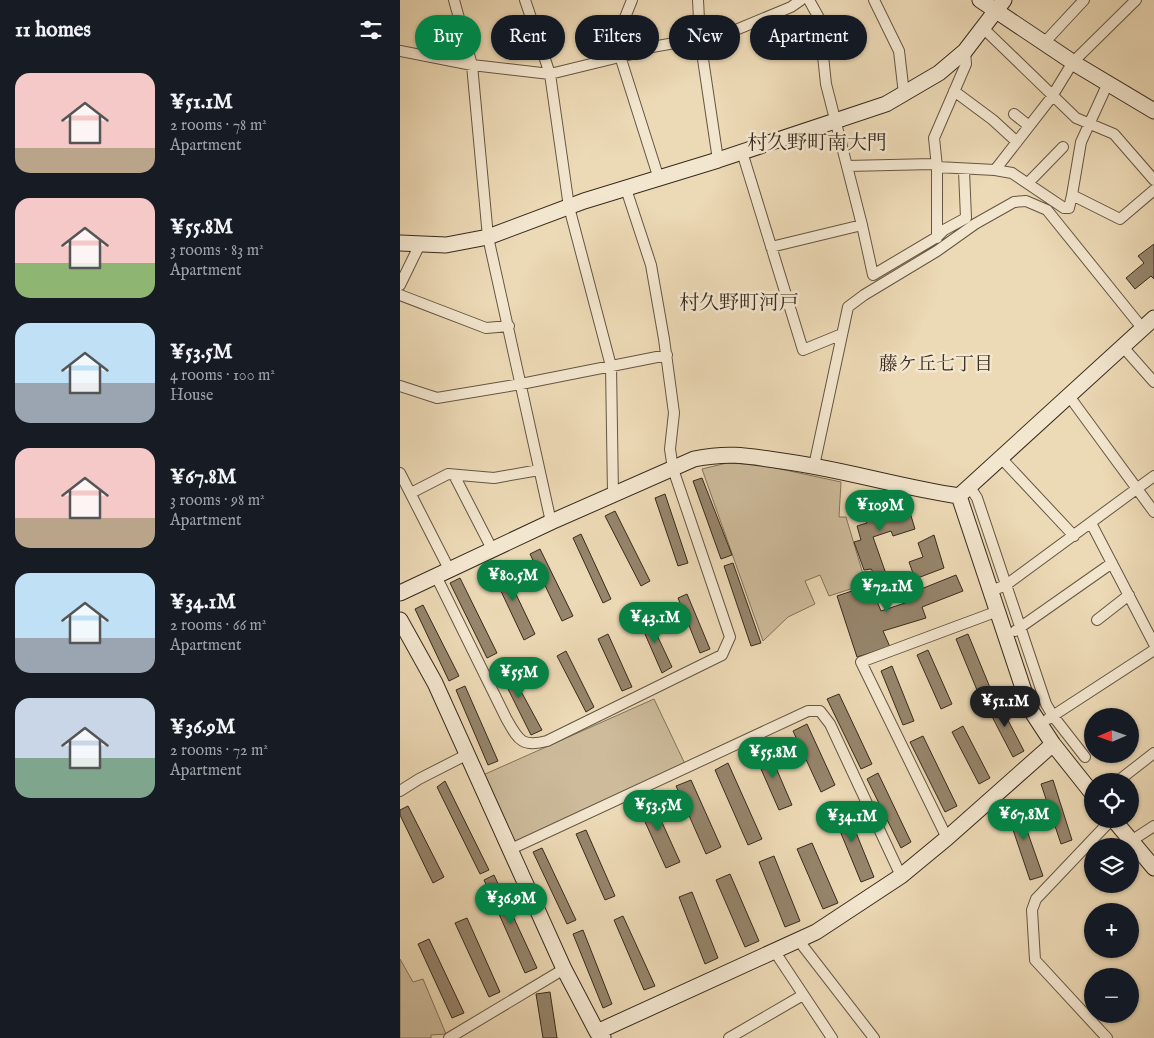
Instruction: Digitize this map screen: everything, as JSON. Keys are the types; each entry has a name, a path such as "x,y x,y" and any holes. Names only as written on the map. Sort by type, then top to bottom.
{"street":[{"path":"454,0 472,65 488,237 509,326 550,522"},
{"path":"525,0 550,74 569,206 611,366 613,495"},
{"path":"626,15 632,0"},
{"path":"698,0 699,15"},
{"path":"740,28 791,7 800,0"},
{"path":"809,0 820,18 826,84 873,275 966,218 964,171"},
{"path":"874,0 899,51 904,94"},
{"path":"980,0 1000,6 1044,44 1154,111"},
{"path":"1044,44 1084,0"},
{"path":"995,170 1052,96 1072,62 1136,0"},
{"path":"400,243 446,245 488,237 569,206 718,160 886,104 939,73 965,51 1000,6"},
{"path":"983,28 1076,118 1114,134 1154,180"},
{"path":"400,51 472,65 550,74 606,60"},
{"path":"937,251 934,138 966,64 965,51"},
{"path":"619,60 658,179"},
{"path":"703,60 718,160"},
{"path":"847,166 935,166 1012,173 1064,208 1070,208 1081,142 1108,84"},
{"path":"954,90 993,120 1017,142"},
{"path":"1014,114 1029,126"},
{"path":"1028,183 1064,147"},
{"path":"742,152 803,350 842,334"},
{"path":"400,473 411,494 442,572 518,738 524,743 534,745 548,741 722,655 730,637 673,469 670,449 674,413 667,355 651,265 626,188"},
{"path":"1072,195 1120,219 1154,190"},
{"path":"814,466 848,307 864,295 937,251 975,224 1014,202 1026,201 1047,210 1143,329"},
{"path":"771,248 862,225"},
{"path":"400,285 420,244"},
{"path":"400,295 486,328 509,326"},
{"path":"400,593 550,522 694,459 716,455 734,454 814,466 934,492 964,491 1154,318"},
{"path":"1123,347 1154,382"},
{"path":"400,386 437,398 521,384 667,355"},
{"path":"1069,396 1154,512"},
{"path":"1001,458 1074,536"},
{"path":"411,494 448,474 494,478 539,470"},
{"path":"454,475 492,549"},
{"path":"1014,632 998,611 1000,588 1154,476"},
{"path":"964,491 1000,588 1014,632 1024,693 1047,720 1084,756"},
{"path":"1047,720 1153,651 1129,595 1091,523"},
{"path":"1014,632 1112,563"},
{"path":"1097,620 1129,595"},
{"path":"947,838 861,662 998,611"},
{"path":"400,620 435,683 564,969 600,1036 816,932 901,876 1053,744"},
{"path":"511,849 808,710 820,711 830,724 901,876"},
{"path":"1047,720 1053,744 1084,783"},
{"path":"1128,773 1154,753"},
{"path":"400,791 468,754"},
{"path":"1138,836 1154,826"},
{"path":"1104,828 1036,899 1032,910 1035,960 1107,1038"},
{"path":"1126,828 1138,836 1154,868"},
{"path":"799,941 874,1038"},
{"path":"775,952 832,1038"},
{"path":"448,1038 564,969"},
{"path":"734,1037 803,996"}],"shaded area":[{"path":"727,463 762,465 841,482 839,517 846,517 866,584 829,596 820,575 805,581 815,604 788,617 763,641 702,469"},
{"path":"654,699 685,764 512,845 483,775"},
{"path":"400,959 413,982 423,979 446,1034 431,1035 431,1038 400,1038"}],"building":[{"path":"1154,244 1154,279 1151,276 1135,289 1126,278 1144,263 1138,256"},
{"path":"702,478 732,555 721,559 693,481"},
{"path":"665,494 688,563 678,566 655,498"},
{"path":"882,498 887,514 908,506 915,529 893,536 891,531 873,537 885,571 875,575 871,569 864,570 854,542 861,540 857,526 867,523 863,512 871,508 870,503"},
{"path":"615,511 650,581 641,586 605,516"},
{"path":"581,534 611,599 603,603 573,538"},
{"path":"934,535 944,568 915,579 909,562 923,557 918,543"},
{"path":"540,549 573,616 562,621 530,554"},
{"path":"733,563 761,643 751,646 724,566"},
{"path":"502,565 535,634 524,640 491,570"},
{"path":"956,575 963,591 922,607 926,618 883,631 890,647 857,657 837,596 870,585 881,611 908,602 906,595"},
{"path":"460,578 497,653 487,658 450,583"},
{"path":"687,594 710,649 700,653 678,598"},
{"path":"423,605 459,676 449,681 415,609"},
{"path":"647,614 672,667 662,673 638,618"},
{"path":"608,634 632,687 622,691 598,639"},
{"path":"968,634 991,690 979,695 956,639"},
{"path":"928,650 952,704 941,709 917,655"},
{"path":"566,651 594,707 586,712 557,656"},
{"path":"504,660 542,730 531,735 496,665"},
{"path":"892,666 914,721 903,725 881,671"},
{"path":"465,686 498,761 488,765 456,690"},
{"path":"839,694 872,764 861,769 827,699"},
{"path":"997,699 1024,751 1013,757 986,705"},
{"path":"807,724 835,785 821,792 793,731"},
{"path":"963,726 990,778 979,784 952,732"},
{"path":"923,736 957,806 945,812 910,742"},
{"path":"767,747 792,805 779,810 754,753"},
{"path":"728,763 762,839 748,845 715,770"},
{"path":"878,773 911,842 901,848 867,779"},
{"path":"691,780 721,847 706,854 676,786"},
{"path":"1053,780 1072,840 1061,844 1041,784"},
{"path":"445,781 489,870 480,874 437,787"},
{"path":"650,796 680,862 666,868 636,802"},
{"path":"1017,802 1043,876 1030,880 1005,806"},
{"path":"844,803 874,877 861,882 831,809"},
{"path":"408,806 444,877 433,883 400,815 400,810"},
{"path":"586,830 615,896 605,900 576,834"},
{"path":"812,843 838,903 823,909 797,849"},
{"path":"542,848 576,920 567,924 533,852"},
{"path":"774,856 800,921 785,927 759,862"},
{"path":"730,874 759,941 745,947 716,880"},
{"path":"494,875 537,968 525,973 484,880"},
{"path":"692,892 718,958 705,964 679,897"},
{"path":"623,916 655,986 644,990 614,920"},
{"path":"467,918 500,992 489,997 455,923"},
{"path":"583,930 612,1004 603,1008 573,934"},
{"path":"429,939 464,1013 452,1018 418,944"},
{"path":"550,992 557,1038 543,1038 536,994"}],"district":[{"name":"村久野町南大門","path":"817,143"},
{"name":"村久野町河戸","path":"739,303"},
{"name":"藤ケ丘七丁目","path":"936,365"}]}
